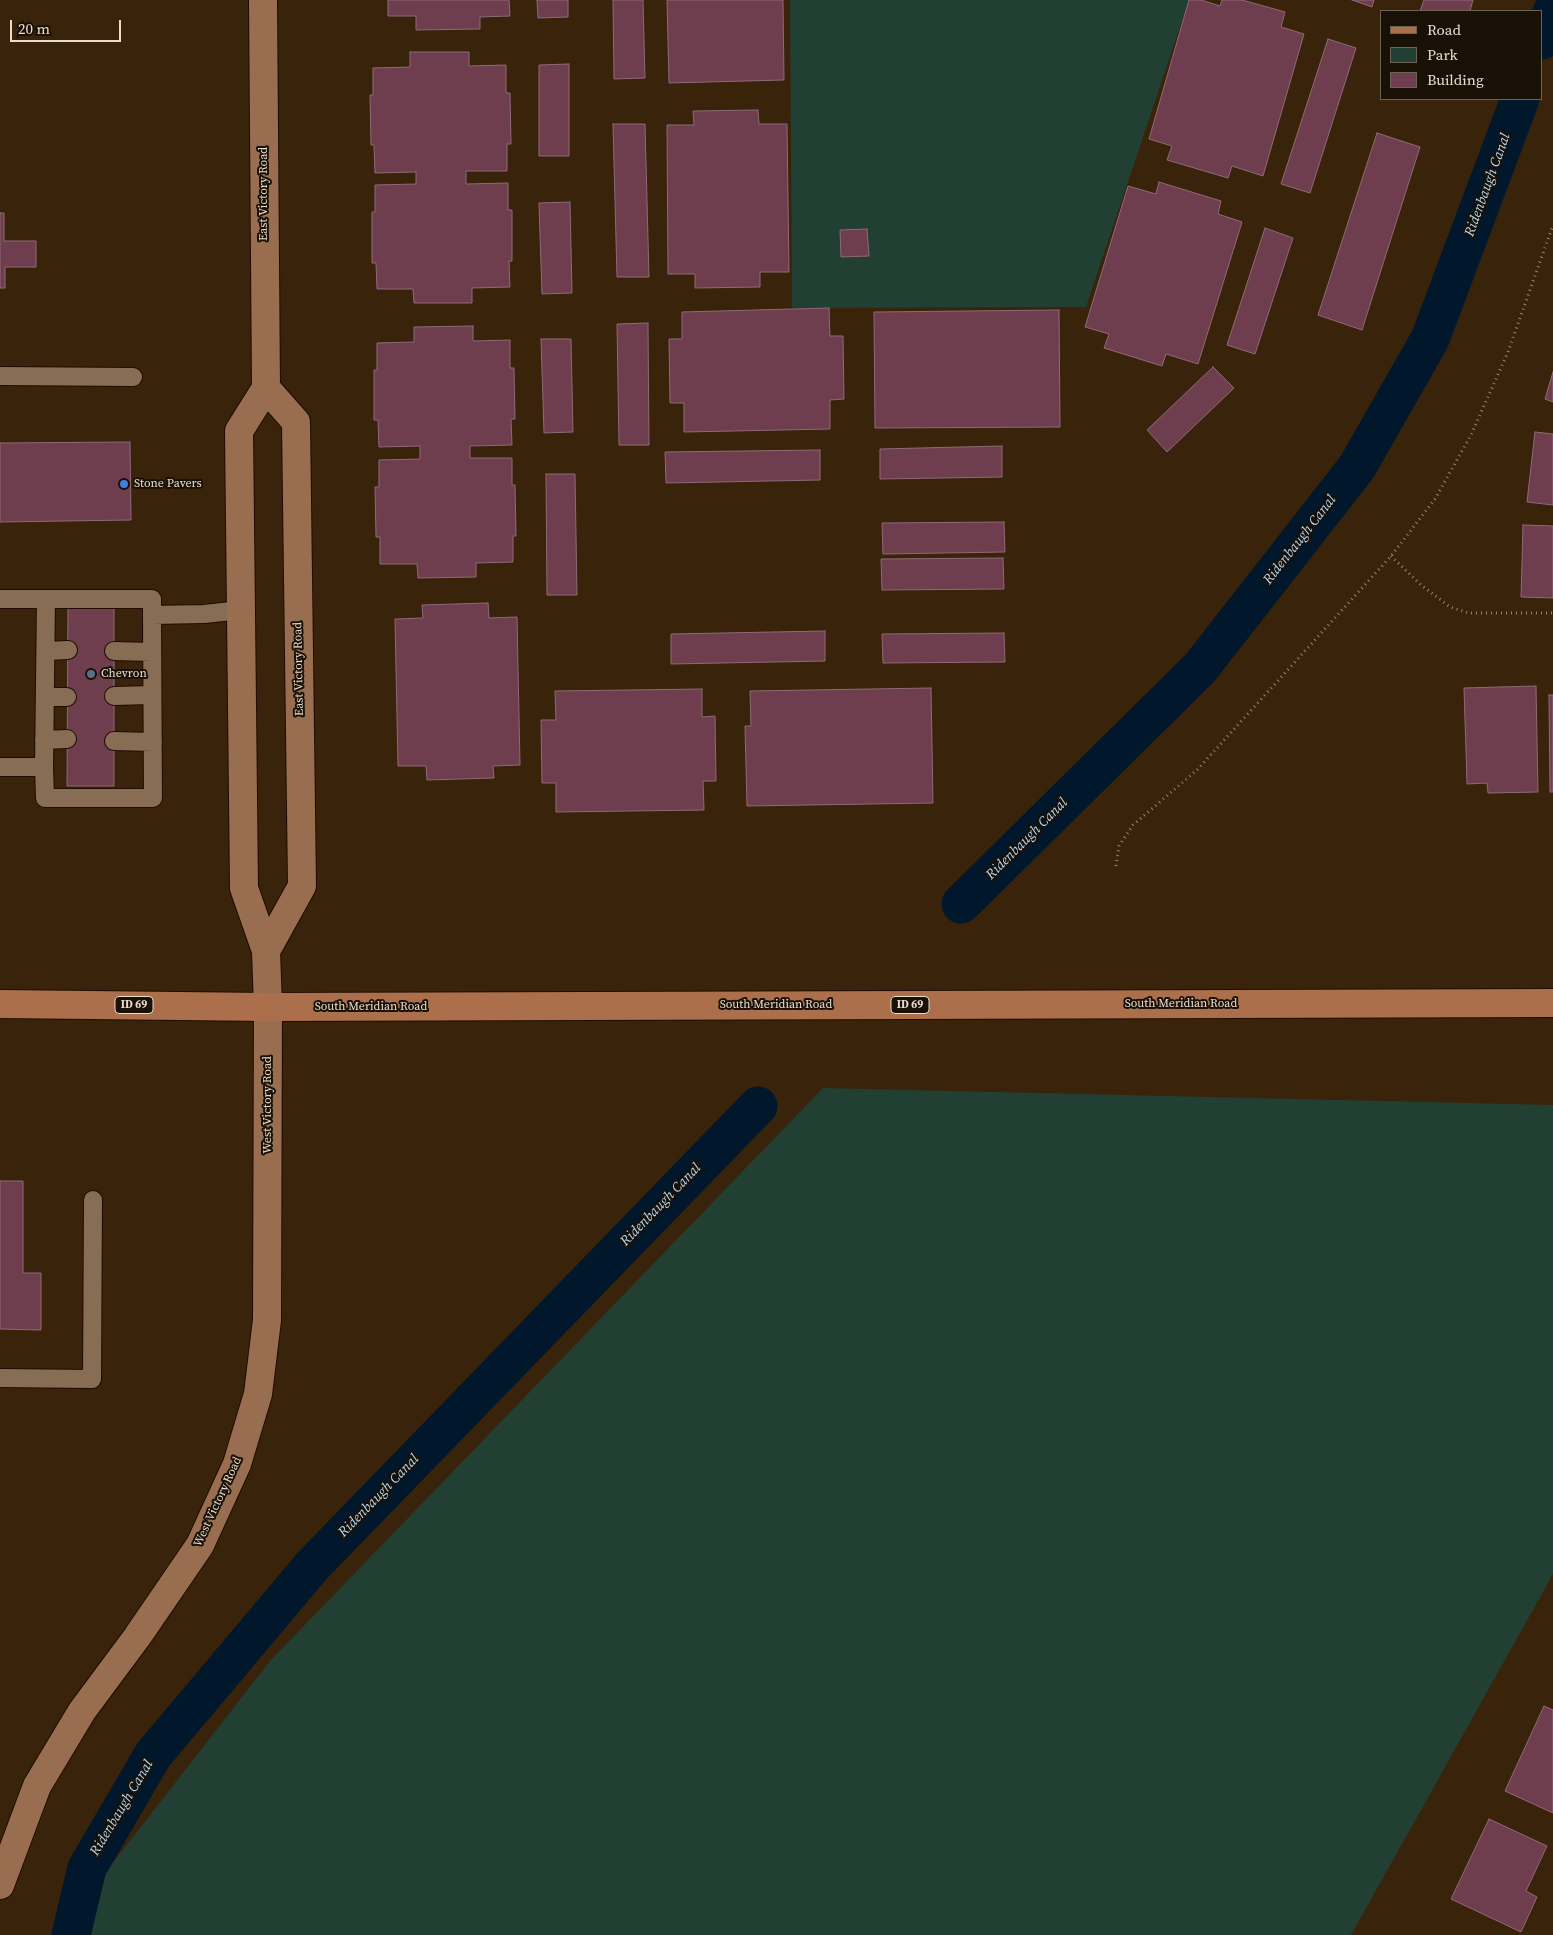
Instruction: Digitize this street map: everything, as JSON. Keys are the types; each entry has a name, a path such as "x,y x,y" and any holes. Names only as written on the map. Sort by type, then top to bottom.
{"main road":[{"name":"East Victory Road","path":"263,0 266,388 296,422 302,886 266,951"},
{"path":"266,388 239,431 244,888 266,951 268,1007"},
{"name":"South Meridian Road","path":"0,1004 268,1007 1553,1003"},
{"name":"West Victory Road","path":"0,1884 37,1786 82,1711 137,1637 200,1544 238,1464 258,1394 267,1320 268,1007"}],"lane":[{"path":"0,376 133,377"},
{"path":"0,599 46,599 152,599 153,798 45,798 46,599"},
{"path":"152,615 204,614 241,610"},
{"path":"46,651 68,650"},
{"path":"114,651 152,652"},
{"path":"114,696 152,695"},
{"path":"45,698 67,698"},
{"path":"44,740 67,739"},
{"path":"114,741 153,742"},
{"path":"0,767 44,767"},
{"path":"0,1378 92,1379 93,1200"}],"path":[{"path":"1116,866 1119,846 1133,825 1196,770 1391,556 1435,499 1471,435 1508,352 1553,225"},
{"path":"1391,556 1421,586 1450,607 1469,613 1553,613"}],"green space":[{"path":"790,0 1189,0 1086,307 792,308"},
{"path":"823,1088 1553,1105 1553,1574 1351,1935 91,1935 101,1878 270,1661"}],"building":[{"path":"388,0 509,0 510,16 480,17 480,29 416,30 416,16 388,16"},
{"path":"537,0 568,0 568,17 538,18"},
{"path":"613,0 643,0 645,78 614,79"},
{"path":"667,0 783,0 784,80 669,83"},
{"path":"1189,0 1201,0 1220,6 1222,0 1242,0 1285,12 1281,27 1304,34 1263,176 1232,166 1228,178 1167,160 1172,146 1149,139"},
{"path":"1352,0 1374,0 1372,7"},
{"path":"1424,0 1473,0 1470,10 1420,10"},
{"path":"1328,39 1356,48 1310,193 1281,184"},
{"path":"410,52 469,52 469,66 506,65 506,93 510,93 511,144 507,144 507,171 466,171 466,184 508,183 508,210 512,210 512,261 509,261 510,287 472,288 472,303 414,303 413,289 377,289 376,263 372,263 372,212 375,212 375,185 416,184 416,172 375,173 374,145 371,145 370,95 373,95 373,68 410,67"},
{"path":"569,64 569,156 539,156 539,65"},
{"path":"758,110 759,124 787,124 789,272 760,272 760,287 695,288 695,274 668,274 667,125 694,125 693,111"},
{"path":"613,124 645,124 649,277 617,277"},
{"path":"1377,133 1420,147 1362,330 1318,315"},
{"path":"1159,182 1221,201 1218,214 1242,222 1198,364 1166,354 1162,366 1104,348 1109,334 1085,327 1128,186 1156,194"},
{"path":"570,202 572,293 542,294 539,203"},
{"path":"0,213 4,213 4,241 36,241 36,267 5,267 5,288 0,288"},
{"path":"1265,228 1293,238 1255,354 1227,345"},
{"path":"867,229 869,256 841,257 840,230"},
{"path":"829,308 830,336 843,336 844,399 830,400 830,429 684,432 684,403 670,403 669,339 682,339 682,312"},
{"path":"1059,310 1060,427 875,428 874,312"},
{"path":"648,323 649,445 619,445 617,324"},
{"path":"473,326 473,341 510,340 510,368 514,368 515,419 511,419 512,445 470,446 470,458 512,458 512,485 515,485 516,536 513,536 513,562 476,563 476,577 418,578 417,564 380,564 380,537 376,537 375,487 379,487 379,460 420,459 420,446 379,447 378,420 374,420 374,370 377,370 377,343 414,342 414,327"},
{"path":"541,339 571,339 573,432 544,433"},
{"path":"1213,367 1234,388 1167,452 1147,430"},
{"path":"1553,372 1553,402 1545,399"},
{"path":"1535,432 1553,434 1553,505 1527,502"},
{"path":"130,442 131,520 0,522 0,443"},
{"path":"1002,446 1002,477 880,479 880,449"},
{"path":"820,450 820,480 666,483 665,452"},
{"path":"546,474 575,474 577,595 547,595"},
{"path":"1004,522 1005,552 883,554 882,523"},
{"path":"1523,525 1553,526 1553,598 1521,597"},
{"path":"1003,558 1004,589 882,590 881,559"},
{"name":"Chevron","path":"68,602 114,603 114,786 67,786"},
{"path":"488,603 489,618 517,617 520,765 493,766 494,778 427,780 426,766 398,766 395,619 423,618 422,605"},
{"path":"825,631 825,661 671,664 671,634"},
{"path":"1004,633 1005,662 883,663 882,634"},
{"path":"1536,686 1538,792 1488,793 1487,783 1467,784 1464,688"},
{"path":"931,688 933,803 747,806 745,726 751,726 750,691"},
{"path":"702,689 702,717 715,716 716,781 703,781 704,810 556,812 556,783 542,783 541,720 556,720 555,691"},
{"path":"1549,695 1553,695 1553,792 1550,792"},
{"path":"0,1181 23,1181 23,1273 41,1273 41,1330 0,1329"},
{"path":"1544,1706 1553,1710 1553,1813 1505,1791"},
{"path":"1489,1819 1547,1846 1526,1891 1537,1897 1521,1932 1451,1899"}],"waterway":[{"name":"Ridenbaugh Canal","path":"1543,37 1553,10"},
{"name":"Ridenbaugh Canal","path":"961,904 1200,668 1357,467 1430,339 1520,100"},
{"name":"Ridenbaugh Canal","path":"71,1935 87,1868 153,1755 312,1566 758,1106"}],"place":[{"name":"Stone Pavers","path":"124,484"},
{"name":"Chevron","path":"91,674"}]}
